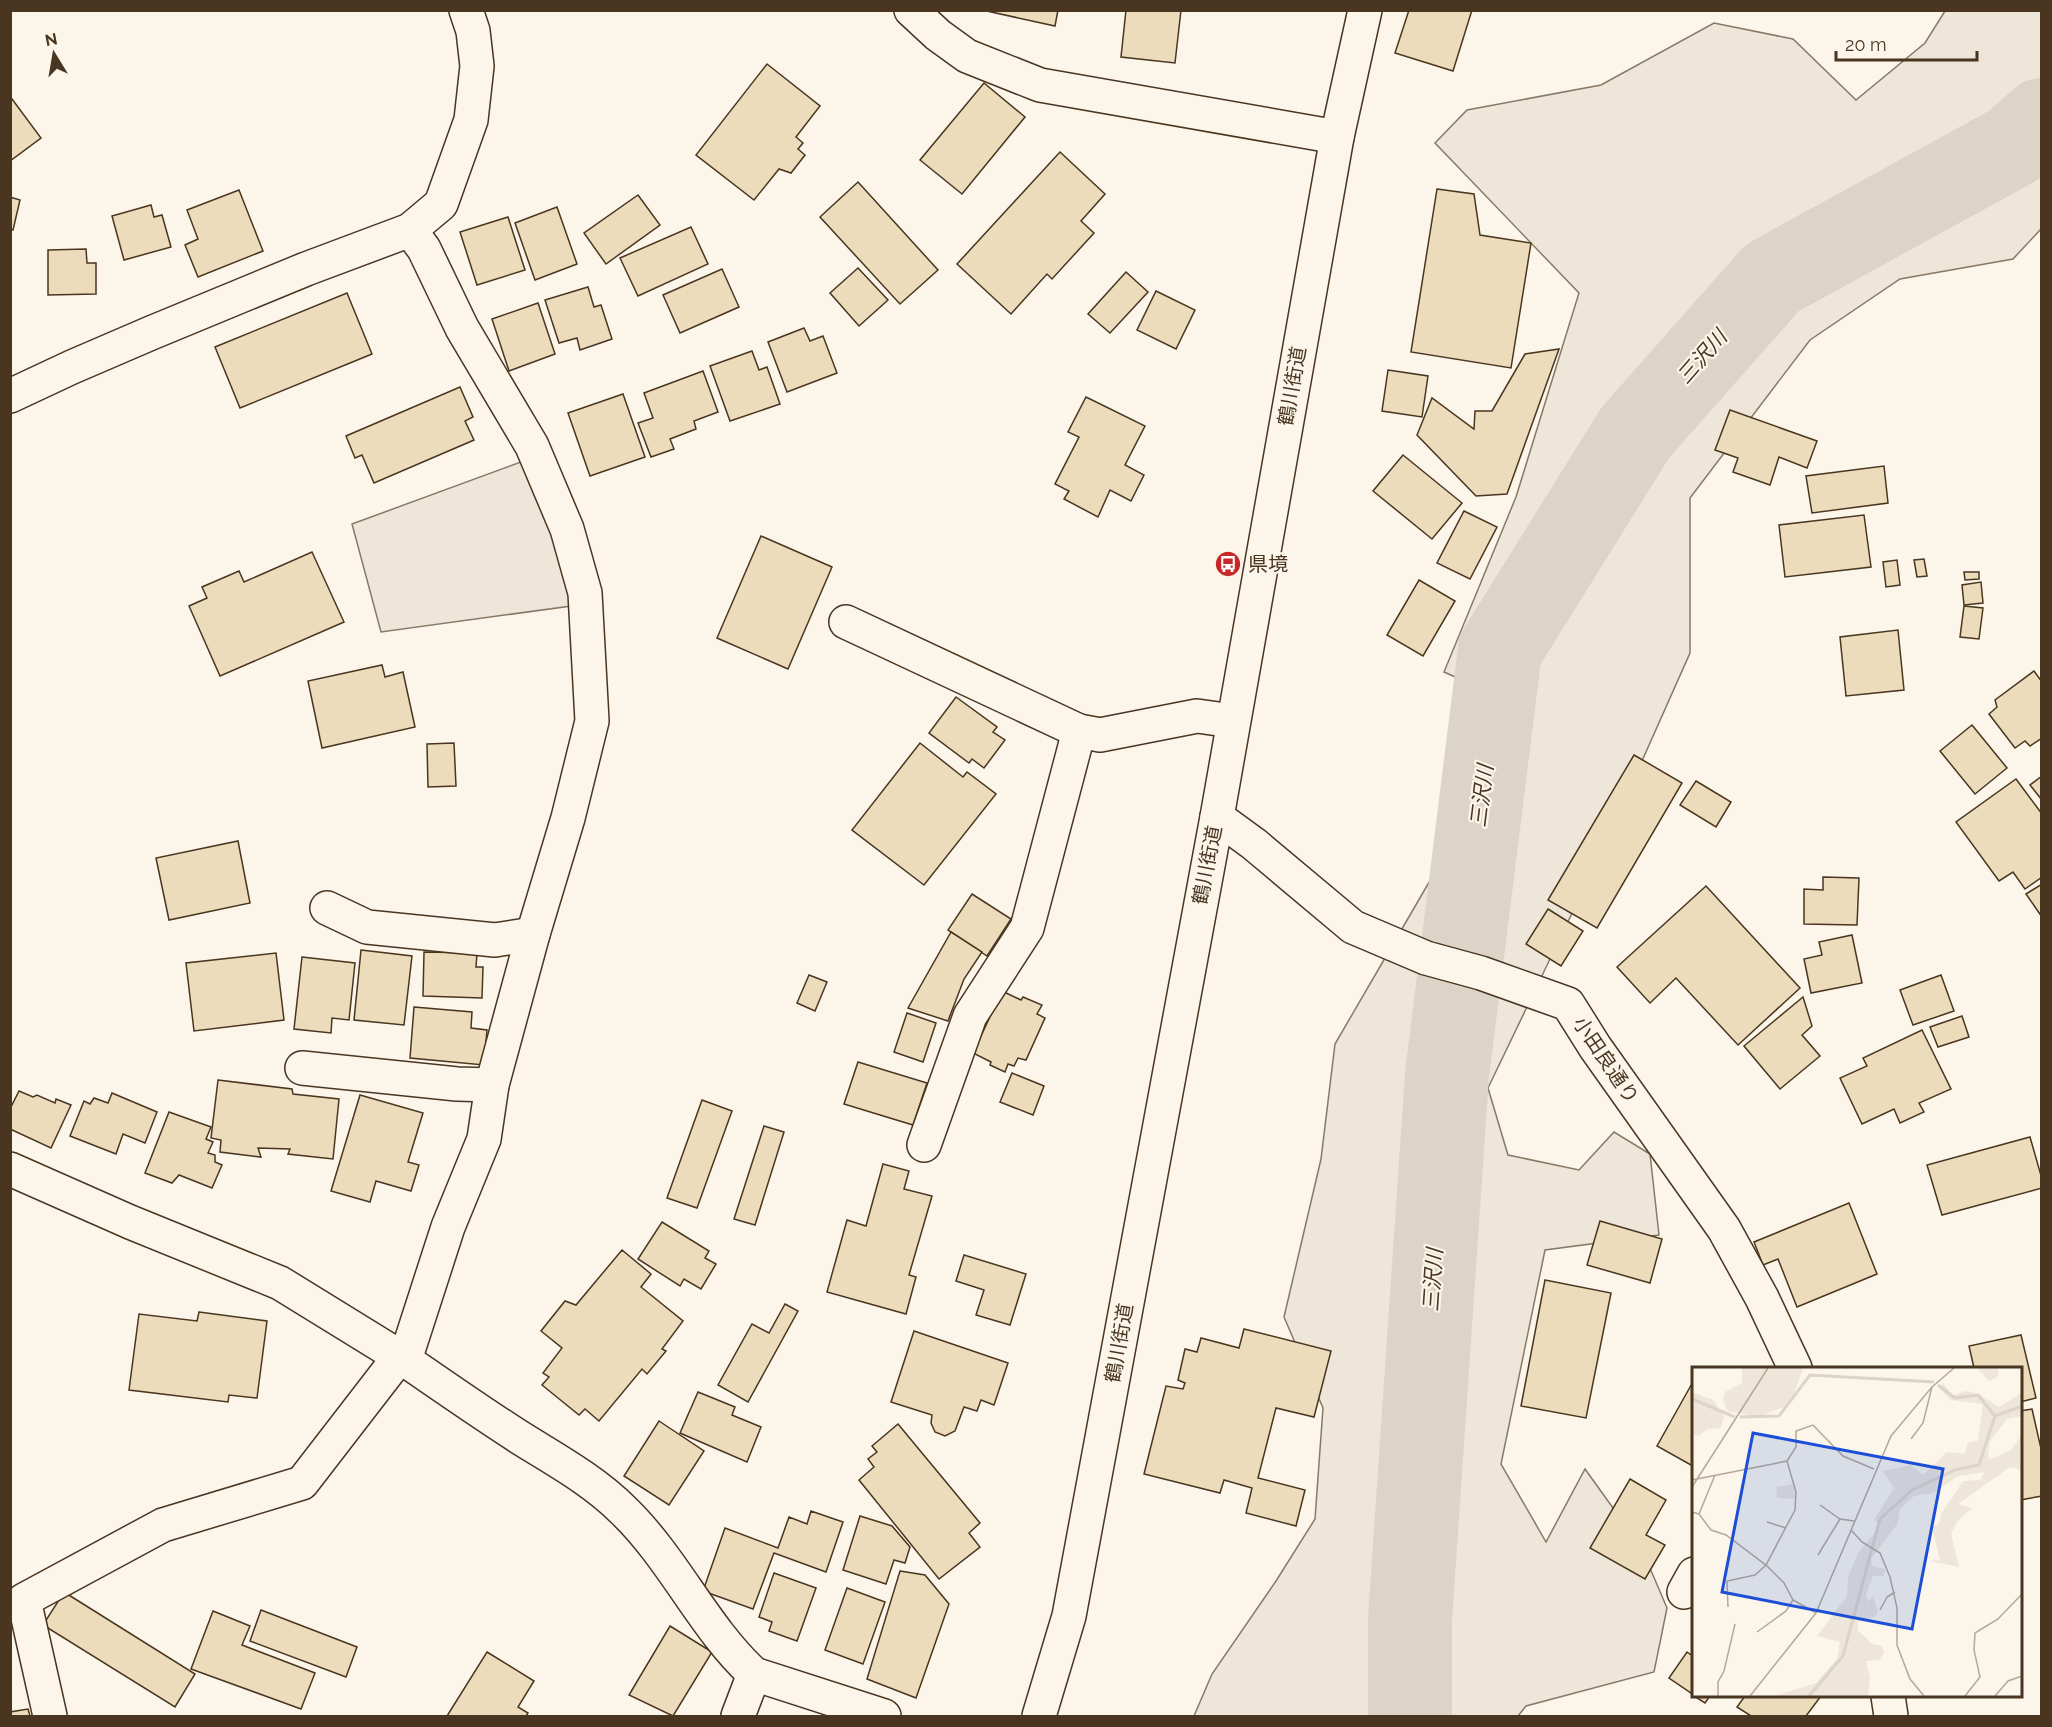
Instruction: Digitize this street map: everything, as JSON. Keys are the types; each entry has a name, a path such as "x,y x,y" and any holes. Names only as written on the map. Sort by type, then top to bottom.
{"street":[{"path":"10,396 218,305 410,230 441,204 471,120 477,66 466,10"},
{"path":"911,10 938,35 968,56 1040,85 1336,137"},
{"name":"鶴川街道","path":"1039,1716 1069,1616 1216,817 1336,137 1365,10"},
{"path":"50,1716 24,1600 163,1525 302,1483 403,1358 448,1227 484,1139 492,1085 532,934 568,818 592,721 585,593 567,529 532,446 462,328 424,249 410,230"},
{"path":"846,622 1078,731 1100,735 1197,716 1233,722"},
{"path":"924,1145 970,1016 1027,928 1078,731"},
{"name":"小田良通り","path":"1216,817 1254,844 1353,927 1425,958 1481,973 1568,1004 1595,1047 1724,1229 1762,1298 1795,1367"},
{"path":"327,908 367,927 495,940 532,934"},
{"path":"302,1068 457,1084 492,1085"},
{"path":"10,1169 130,1222 280,1283 403,1358 476,1409 603,1491 623,1509 667,1561 738,1659 754,1674 884,1716"},
{"path":"738,1716 754,1674"},
{"path":"1888,1697 1891,1716"}],"shaded area":[{"path":"1945,11 2041,11 2041,229 2013,259 1900,279 1810,340 1690,498 1690,653 1601,853 1488,1088 1508,1155 1579,1170 1614,1132 1650,1154 1659,1235 1545,1250 1501,1464 1546,1542 1585,1469 1641,1547 1667,1608 1654,1672 1526,1706 1518,1716 1194,1716 1212,1674 1276,1581 1315,1519 1323,1408 1284,1317 1321,1159 1335,1044 1435,872 1526,708 1444,672 1516,497 1579,293 1435,143 1467,110 1601,85 1714,23 1793,39 1856,100 1925,43"},
{"path":"529,459 556,532 571,606 381,632 352,524"}],"building":[{"path":"982,10 1058,10 1055,26"},
{"path":"1126,10 1181,10 1175,63 1121,57"},
{"path":"1409,10 1472,10 1453,71 1395,53"},
{"path":"767,64 820,106 796,137 803,143 798,149 805,155 791,173 779,169 754,200 696,155"},
{"path":"984,83 1025,117 962,194 920,160"},
{"path":"12,99 41,138 10,161 10,100"},
{"path":"1060,152 1105,194 1081,221 1094,233 1052,279 1047,274 1011,314 957,264"},
{"path":"858,182 938,270 900,304 820,217"},
{"path":"1437,189 1474,194 1480,235 1531,243 1511,368 1411,352"},
{"path":"239,190 263,251 198,277 185,245 198,239 187,210"},
{"path":"638,195 660,225 606,264 584,233"},
{"path":"10,197 20,200 13,230 10,230"},
{"path":"151,205 154,217 162,215 171,247 124,260 112,216"},
{"path":"557,207 577,264 535,280 515,223"},
{"path":"508,217 525,270 477,285 460,232"},
{"path":"691,227 708,264 638,296 620,258"},
{"path":"86,249 87,263 96,263 96,294 48,295 48,250"},
{"path":"858,268 888,300 859,326 830,293"},
{"path":"722,269 739,307 680,333 663,295"},
{"path":"1126,272 1148,292 1110,333 1088,314"},
{"path":"588,287 594,307 601,305 612,339 580,350 577,338 559,343 545,300"},
{"path":"1156,291 1195,310 1176,349 1137,330"},
{"path":"347,293 372,354 240,408 215,347"},
{"path":"538,303 555,354 509,371 492,319"},
{"path":"804,328 810,341 823,336 837,373 787,392 768,342"},
{"path":"1559,349 1507,494 1476,496 1417,435 1432,398 1474,429 1475,411 1492,411 1525,354"},
{"path":"752,351 759,370 767,367 780,404 730,421 710,366"},
{"path":"1388,370 1428,376 1422,417 1382,411"},
{"path":"703,371 718,412 694,421 696,429 670,439 674,449 651,457 638,423 653,418 644,393"},
{"path":"460,387 473,417 465,421 474,440 374,483 362,455 355,458 346,436"},
{"path":"623,394 645,457 590,476 568,413"},
{"path":"1086,397 1145,426 1125,465 1144,475 1131,501 1110,490 1098,517 1064,499 1069,491 1055,484 1079,437 1068,432"},
{"path":"1730,410 1817,441 1807,468 1779,457 1770,485 1733,472 1738,458 1715,450"},
{"path":"1403,455 1462,503 1432,539 1373,491"},
{"path":"1884,466 1888,503 1812,513 1806,476"},
{"path":"1464,511 1497,527 1470,579 1437,563"},
{"path":"1864,515 1871,567 1785,577 1779,525"},
{"path":"761,536 832,567 788,669 717,638"},
{"path":"312,552 344,622 220,676 189,606 207,598 202,587 239,571 244,582"},
{"path":"1924,559 1927,576 1917,577 1914,560"},
{"path":"1897,560 1900,585 1886,587 1883,562"},
{"path":"1964,572 1979,572 1979,579 1965,580"},
{"path":"1419,580 1455,601 1423,656 1387,635"},
{"path":"1981,582 1983,603 1964,605 1962,585"},
{"path":"1964,606 1983,608 1979,639 1960,637"},
{"path":"1898,630 1904,690 1846,696 1840,637"},
{"path":"382,665 385,677 403,672 415,727 322,748 308,681"},
{"path":"2034,671 2042,682 2042,738 2030,746 2025,741 2015,748 1989,714 1997,707 1995,700"},
{"path":"956,697 997,727 993,732 1005,740 984,768 972,759 969,763 929,733"},
{"path":"1972,725 2007,768 1975,794 1940,751"},
{"path":"454,743 456,786 428,787 427,744"},
{"path":"920,743 963,777 967,772 996,794 924,885 852,830"},
{"path":"1634,755 1682,783 1597,928 1548,900"},
{"path":"2042,776 2042,800 2030,785"},
{"path":"2016,779 2042,814 2042,877 2025,889 2013,872 1999,881 1956,822"},
{"path":"1696,781 1731,802 1716,827 1680,805"},
{"path":"238,841 250,903 169,920 156,858"},
{"path":"1823,877 1859,878 1857,925 1804,924 1804,889 1823,890"},
{"path":"2042,884 2042,917 2026,894"},
{"path":"1706,886 1800,988 1738,1045 1676,978 1650,1003 1617,967"},
{"path":"972,894 1011,919 987,956 948,930"},
{"path":"1548,909 1583,931 1561,966 1526,944"},
{"path":"951,932 982,952 964,979 948,1021 908,1008"},
{"path":"1852,935 1862,983 1811,993 1804,959 1822,955 1819,942"},
{"path":"361,950 412,956 404,1025 354,1020"},
{"path":"424,952 477,953 476,967 483,967 482,998 423,996"},
{"path":"276,953 284,1020 194,1031 186,963"},
{"path":"302,957 355,963 349,1020 332,1018 331,1033 294,1029"},
{"path":"809,975 827,982 815,1011 797,1003"},
{"path":"1941,975 1954,1011 1913,1025 1900,990"},
{"path":"1002,991 1021,1000 1023,997 1042,1005 1037,1014 1045,1018 1026,1060 1018,1058 1014,1066 1008,1064 1005,1072 973,1053"},
{"path":"1803,997 1812,1026 1802,1035 1820,1056 1780,1089 1744,1046"},
{"path":"414,1007 472,1012 471,1028 487,1030 484,1065 410,1058"},
{"path":"907,1013 936,1023 923,1062 894,1052"},
{"path":"1962,1016 1969,1037 1938,1047 1930,1027"},
{"path":"1922,1030 1951,1089 1919,1103 1924,1112 1900,1123 1894,1109 1862,1124 1840,1078 1867,1066 1863,1058"},
{"path":"858,1062 927,1083 913,1125 844,1104"},
{"path":"1012,1073 1044,1086 1033,1115 1000,1102"},
{"path":"218,1080 292,1089 293,1094 339,1099 333,1159 288,1154 290,1149 258,1148 261,1157 220,1152 221,1140 211,1138"},
{"path":"19,1091 33,1097 37,1095 55,1103 56,1099 71,1105 51,1148 10,1129 10,1109"},
{"path":"112,1093 157,1112 145,1143 123,1134 116,1154 70,1136 84,1101 90,1104 94,1098 108,1103"},
{"path":"360,1095 423,1113 408,1162 419,1165 411,1191 376,1181 370,1202 331,1191"},
{"path":"702,1100 732,1111 697,1208 667,1198"},
{"path":"169,1112 211,1127 206,1139 213,1142 208,1153 215,1155 215,1162 222,1165 212,1188 179,1175 172,1183 145,1173"},
{"path":"764,1126 784,1132 755,1225 734,1219"},
{"path":"2030,1137 2042,1179 2042,1188 1942,1215 1927,1165"},
{"path":"883,1164 909,1171 904,1189 932,1196 909,1275 916,1277 906,1314 827,1292 847,1220 866,1226"},
{"path":"1849,1203 1877,1274 1797,1307 1778,1259 1763,1265 1754,1242"},
{"path":"1600,1221 1662,1239 1650,1283 1587,1265"},
{"path":"662,1222 709,1251 705,1258 716,1264 701,1289 684,1279 680,1286 638,1259"},
{"path":"622,1250 651,1274 641,1287 683,1321 662,1349 666,1351 647,1374 642,1369 599,1421 585,1409 579,1415 542,1385 549,1377 543,1373 562,1348 541,1331 565,1301 576,1305"},
{"path":"964,1255 1026,1274 1010,1325 976,1315 984,1290 956,1281"},
{"path":"1545,1280 1611,1293 1586,1418 1521,1406"},
{"path":"785,1304 798,1311 748,1402 718,1385 752,1324 769,1333"},
{"path":"199,1312 267,1321 257,1398 229,1395 228,1402 129,1390 139,1314 197,1321"},
{"path":"1244,1329 1331,1351 1314,1417 1276,1408 1258,1478 1305,1490 1296,1526 1246,1513 1252,1488 1224,1480 1220,1493 1144,1474 1166,1386 1183,1389 1185,1383 1178,1380 1185,1349 1197,1352 1201,1338 1239,1348"},
{"path":"914,1331 1008,1363 994,1405 981,1400 977,1411 964,1407 955,1431 945,1436 935,1432 931,1423 932,1415 891,1402"},
{"path":"2021,1335 2036,1398 2022,1402 2022,1367 1974,1367 1969,1346"},
{"path":"1692,1384 1692,1464 1657,1446"},
{"path":"698,1392 735,1407 732,1415 761,1427 747,1462 680,1433"},
{"path":"2032,1409 2042,1453 2042,1496 2022,1500 2022,1411"},
{"path":"659,1421 704,1451 669,1505 624,1476"},
{"path":"898,1424 980,1523 969,1533 980,1547 939,1579 859,1480 874,1467 868,1459 877,1452 872,1446"},
{"path":"1630,1479 1666,1500 1646,1535 1665,1545 1645,1579 1590,1548"},
{"path":"811,1511 843,1522 826,1572 774,1553 753,1609 703,1591 725,1528 778,1548 789,1517 807,1524"},
{"path":"860,1516 892,1526 910,1547 905,1563 894,1560 886,1584 843,1570"},
{"path":"900,1571 925,1575 949,1604 916,1698 867,1679"},
{"path":"774,1573 816,1588 797,1641 769,1631 772,1622 759,1617"},
{"path":"847,1588 885,1602 863,1664 825,1650"},
{"path":"64,1592 195,1674 175,1707 43,1625"},
{"path":"261,1610 357,1647 346,1677 250,1641"},
{"path":"213,1611 250,1626 242,1645 315,1673 301,1709 191,1669"},
{"path":"670,1626 712,1652 673,1716 629,1695"},
{"path":"487,1652 534,1681 518,1707 528,1713 526,1716 447,1716"},
{"path":"1687,1652 1692,1656 1692,1694 1669,1678"},
{"path":"1696,1697 1709,1697 1705,1703"},
{"path":"1744,1697 1820,1697 1806,1716 1751,1716 1737,1707"},
{"path":"28,1709 30,1716 10,1716 10,1712"}],"waterway":[{"name":"三沢川","path":"1410,1716 1410,1619 1447,1075 1500,650 1635,433 1772,278 2014,145 2042,120"}],"place":[{"name":"県境","path":"1228,564"}]}
